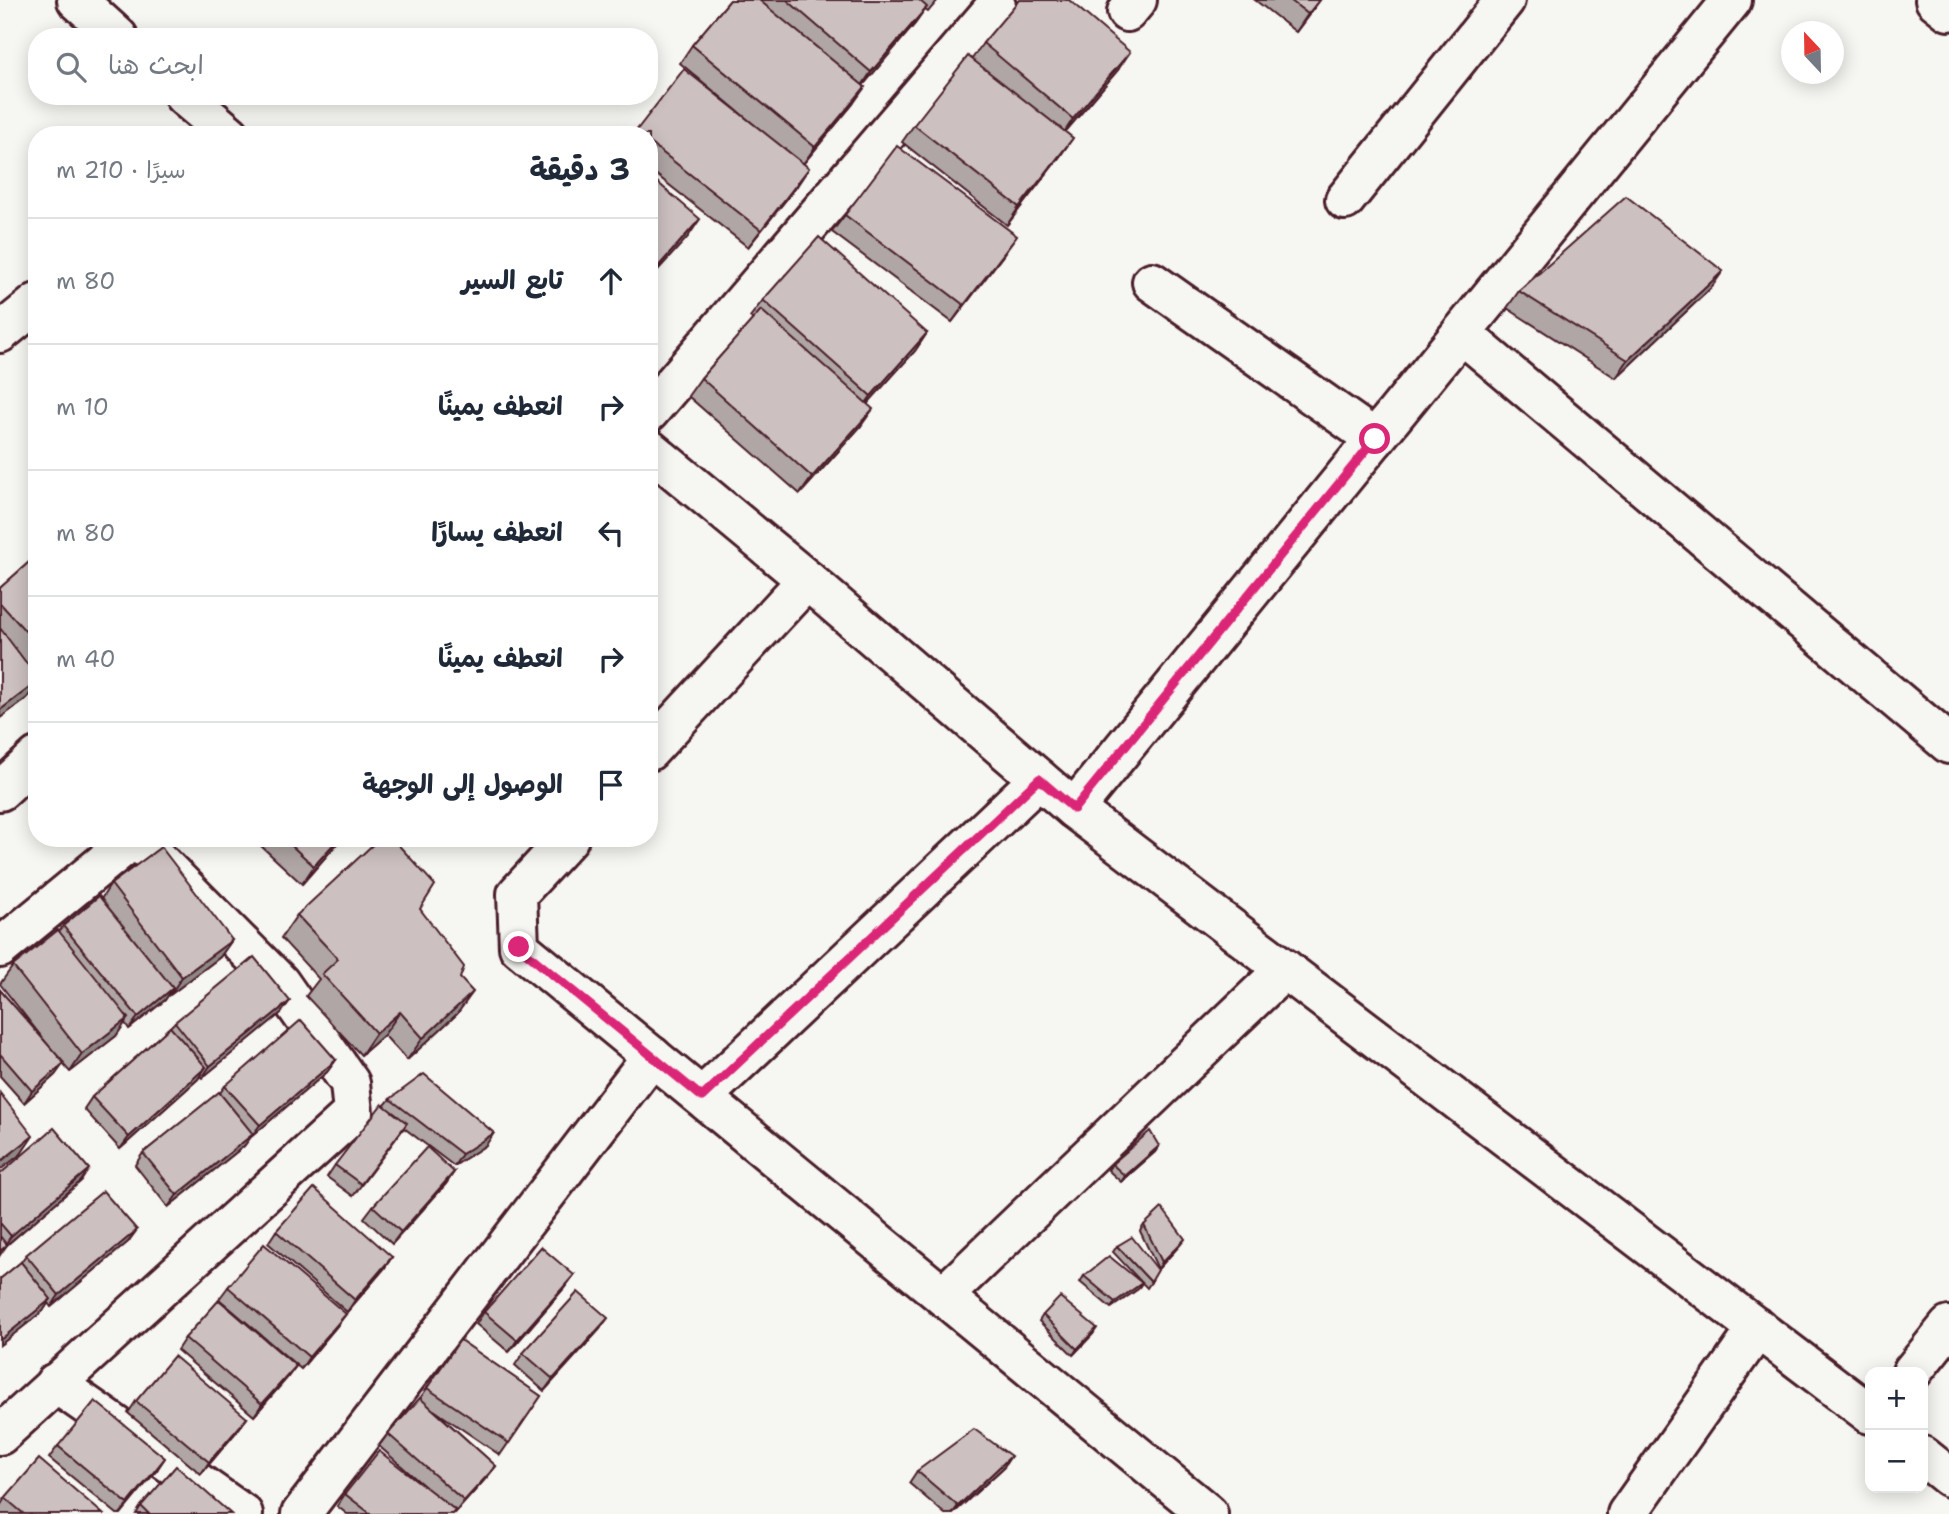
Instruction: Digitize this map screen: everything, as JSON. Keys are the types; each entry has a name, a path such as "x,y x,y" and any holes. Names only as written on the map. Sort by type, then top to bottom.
{"street":[{"path":"77,0 108,28"},
{"path":"1345,201 1505,0"},
{"path":"1935,0 1949,11"},
{"path":"1074,809 1461,333 1725,2"},
{"path":"658,401 996,6"},
{"path":"1152,282 1375,439"},
{"path":"0,333 28,310"},
{"path":"1461,333 1949,744"},
{"path":"658,456 1074,809 1865,1410"},
{"path":"658,741 807,580"},
{"path":"0,791 28,765"},
{"path":"702,1097 1039,779"},
{"path":"0,948 124,847"},
{"path":"0,1435 353,1113 351,1083 280,983 144,847"},
{"path":"561,847 517,894 519,947 1208,1514"},
{"path":"943,1296 1285,969"},
{"path":"301,1514 652,1056"},
{"path":"1916,1367 1949,1326"},
{"path":"1627,1514 1758,1328"},
{"path":"55,1383 243,1514"},
{"path":"1928,1460 1949,1477"}],"building":[{"path":"730,0 759,0 865,87 815,147 692,45"},
{"path":"787,0 919,0 927,7 871,72"},
{"path":"1019,0 1069,0 1130,52 1073,119 983,43"},
{"path":"1290,0 1319,0 1308,14"},
{"path":"968,56 1073,138 1019,207 914,125"},
{"path":"684,69 809,168 761,230 658,149 658,126 640,126"},
{"path":"897,146 1017,236 964,305 845,215"},
{"path":"658,183 700,219 658,267"},
{"path":"1626,196 1723,271 1628,360 1519,291"},
{"path":"819,237 927,333 871,396 763,300"},
{"path":"761,310 873,409 812,477 701,378"},
{"path":"28,563 28,634 0,603 0,588"},
{"path":"0,628 28,665 28,689 0,710"},
{"path":"161,847 232,940 182,977 111,884"},
{"path":"293,847 331,847 314,866"},
{"path":"370,847 400,847 435,885 420,909 464,967 460,978 473,992 423,1038 400,1012 376,1033 322,974 338,959 297,915"},
{"path":"99,896 173,988 138,1017 63,926"},
{"path":"58,930 128,1018 82,1054 13,966"},
{"path":"254,957 290,1001 210,1066 175,1022"},
{"path":"0,990 64,1063 32,1091 0,1054"},
{"path":"301,1020 336,1060 260,1125 225,1086"},
{"path":"170,1027 206,1067 129,1137 92,1097"},
{"path":"424,1074 494,1133 462,1154 390,1099"},
{"path":"219,1092 253,1134 177,1195 143,1153"},
{"path":"0,1093 33,1136 0,1162"},
{"path":"382,1104 407,1123 361,1184 335,1165"},
{"path":"54,1128 89,1169 11,1236 0,1223 0,1174"},
{"path":"1150,1131 1159,1146 1125,1176 1112,1164"},
{"path":"427,1147 454,1172 401,1232 373,1206"},
{"path":"314,1188 392,1257 355,1300 276,1231"},
{"path":"103,1191 137,1230 59,1295 26,1255"},
{"path":"1162,1208 1185,1239 1162,1262 1144,1225"},
{"path":"0,1236 7,1245 0,1251"},
{"path":"1132,1237 1158,1270 1151,1282 1117,1246"},
{"path":"264,1244 346,1314 309,1357 228,1287"},
{"path":"541,1247 574,1275 517,1340 484,1312"},
{"path":"1109,1256 1142,1283 1115,1302 1084,1276"},
{"path":"21,1262 51,1299 0,1340 0,1279"},
{"path":"578,1292 608,1318 553,1379 523,1353"},
{"path":"1060,1297 1097,1328 1077,1349 1043,1315"},
{"path":"219,1300 296,1366 262,1404 185,1338"},
{"path":"460,1340 541,1396 509,1443 427,1388"},
{"path":"174,1356 247,1418 209,1462 136,1401"},
{"path":"420,1398 496,1466 464,1501 388,1434"},
{"path":"95,1401 165,1458 128,1504 58,1446"},
{"path":"974,1429 1011,1456 958,1506 917,1471"},
{"path":"379,1451 455,1510 452,1514 371,1514 345,1494"},
{"path":"39,1459 103,1514 24,1514 5,1498"},
{"path":"176,1466 231,1514 149,1514 141,1506"}],"route":[{"path":"519,947 702,1097 1039,779 1074,809 1375,439"}]}
